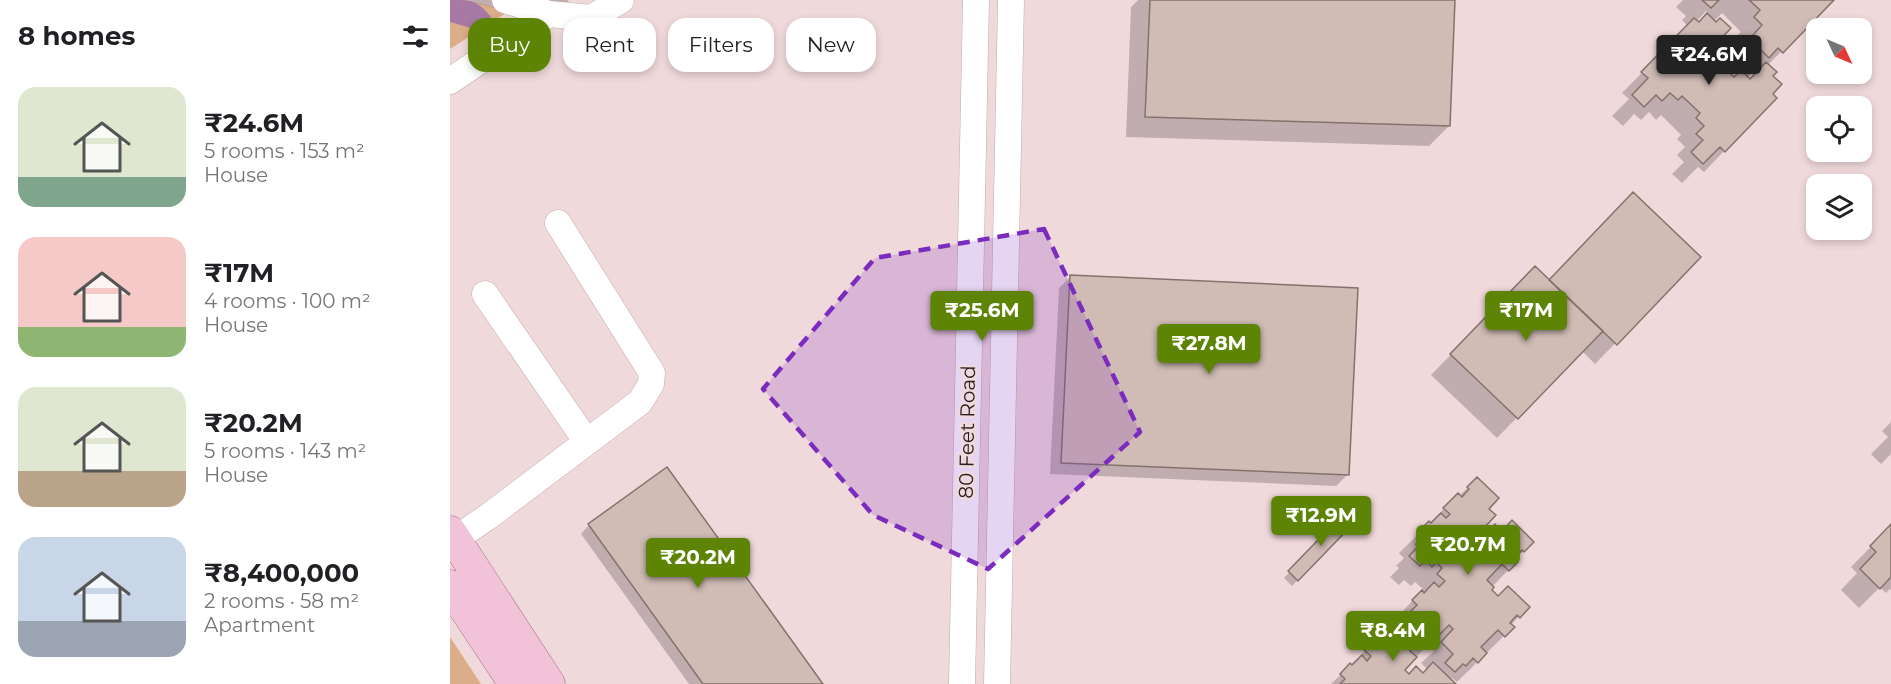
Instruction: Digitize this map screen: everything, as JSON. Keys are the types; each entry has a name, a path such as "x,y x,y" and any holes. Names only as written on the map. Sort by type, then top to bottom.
{"main road":[{"path":"452,535 549,684"},
{"path":"450,586 515,684"}],"street":[{"path":"505,0 549,14 591,18 621,0"},
{"name":"80 Feet Road","path":"962,684 976,0"},
{"name":"80 Feet Road","path":"997,684 1011,0"},
{"path":"450,81 549,14"},
{"path":"452,535 489,516 640,402 651,384 652,373 558,223"},
{"path":"485,294 587,442"}],"highlighted area":[{"path":"1044,229 1140,432 988,569 873,515 763,389 875,258"}],"shaded area":[{"path":"450,0 465,0 509,11 498,18 468,18 468,37 450,49"},
{"path":"450,0 473,2 482,7 491,17 468,18 468,27 450,22"},
{"path":"450,637 481,684 450,684"}],"building":[{"path":"1150,0 1455,0 1450,126 1145,117"},
{"path":"1702,0 1719,0 1711,8"},
{"path":"1749,0 1834,0 1817,18 1806,18 1806,29 1783,53 1778,48 1769,58 1760,49 1756,53 1746,43 1762,25 1754,17 1760,10"},
{"path":"1707,13 1716,22 1720,18 1731,28 1715,45 1724,54 1717,60 1734,77 1741,70 1750,79 1766,62 1777,72 1773,76 1782,84 1773,94 1777,98 1725,152 1720,147 1703,164 1691,152 1703,140 1696,134 1704,126 1696,118 1700,113 1682,96 1678,100 1670,93 1662,101 1656,95 1644,107 1632,95 1648,78 1641,72 1694,18 1699,22"},
{"path":"1633,192 1701,257 1617,345 1549,280"},
{"path":"1535,266 1603,331 1518,419 1450,354"},
{"path":"1070,275 1358,288 1349,475 1061,463"},
{"path":"667,467 823,684 703,684 588,524"},
{"path":"1477,477 1499,498 1489,509 1496,515 1484,528 1488,532 1495,524 1502,531 1512,520 1534,542 1514,558 1518,562 1509,571 1502,564 1487,580 1494,587 1492,590 1498,596 1508,586 1530,607 1520,618 1517,615 1510,623 1515,627 1505,637 1498,630 1481,647 1487,653 1478,663 1473,658 1466,666 1463,664 1455,672 1445,663 1453,654 1441,642 1453,629 1449,625 1436,638 1430,632 1426,636 1419,629 1414,634 1403,624 1412,615 1409,613 1417,605 1412,600 1422,590 1424,593 1434,582 1439,587 1445,581 1437,574 1442,568 1436,562 1432,567 1426,560 1420,566 1409,556 1424,536 1419,531 1441,513 1446,518 1450,514 1443,508 1458,493 1462,497 1469,489 1467,487"},
{"path":"1344,513 1354,523 1298,581 1288,571"},
{"path":"1891,524 1891,577 1880,589 1860,569 1876,552 1870,546"},
{"path":"1398,619 1420,641 1410,651 1417,657 1405,670 1409,674 1416,666 1423,673 1433,662 1456,684 1340,684 1345,679 1340,674 1362,655 1367,661 1371,656 1364,650 1379,635 1383,639 1391,632 1388,629"}]}
